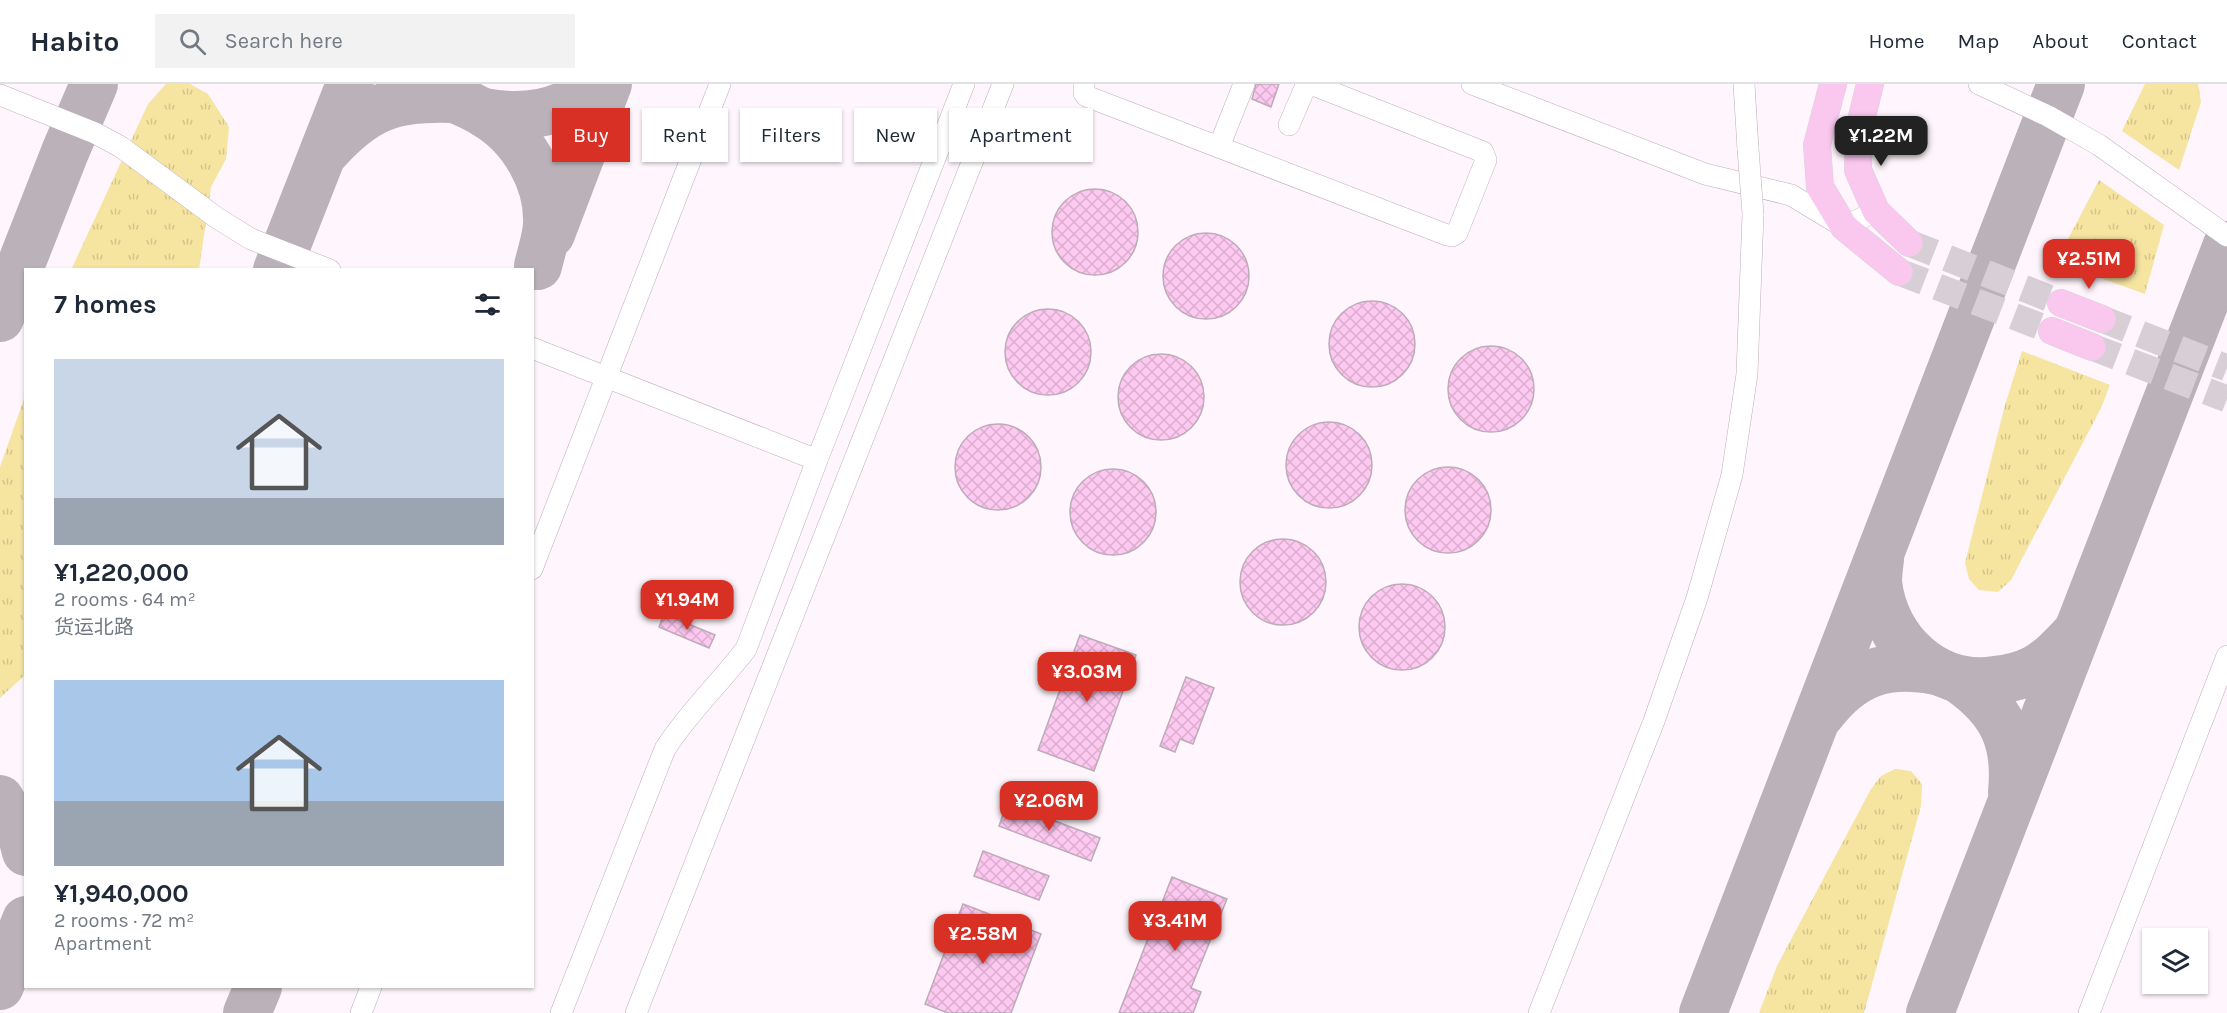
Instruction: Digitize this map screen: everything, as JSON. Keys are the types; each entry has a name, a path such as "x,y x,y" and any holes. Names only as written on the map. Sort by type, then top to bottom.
{"main road":[{"path":"1833,84 1817,145 1820,187 1844,227 1899,272"},
{"path":"1870,84 1859,129 1858,170 1876,212 1909,243"},
{"path":"2061,303 2102,319"},
{"path":"2052,331 2092,347"}],"lane":[{"path":"534,564 720,84"},
{"path":"561,1013 665,749 681,724 728,674 746,649 964,84"},
{"path":"636,1013 1003,84"},
{"path":"1084,84 1086,96 1452,236 1457,233 1486,160 1483,152 1316,86 1309,85 1304,90 1289,124"},
{"path":"1219,147 1244,84"},
{"path":"1472,84 1705,174 1791,195 1844,227 1876,212"},
{"path":"1539,1013 1666,687 1697,598 1732,475 1747,374 1753,214 1744,84"},
{"path":"1979,84 2048,116 2099,145 2227,236"},
{"path":"0,95 104,137 217,218 251,239 325,268"},
{"path":"534,349 817,460"},
{"path":"2090,1013 2227,656"},
{"path":"361,1013 371,988"}],"green space":[{"path":"166,84 190,84 208,94 229,127 226,159 211,187 199,268 72,268 148,104"},
{"path":"2145,84 2198,84 2201,102 2179,170 2122,131"},
{"path":"2099,180 2164,225 2145,294 2056,262"},
{"path":"2022,351 2110,385 2101,408 2011,580 1998,592 1979,590 1969,579 1965,563 2005,405"},
{"path":"24,399 24,676 0,698 0,467"},
{"path":"1895,769 1911,771 1922,784 1921,806 1864,1013 1759,1013 1777,966 1871,789 1881,776"}],"building":[{"path":"1256,84 1279,84 1271,107 1252,99"},
{"path":"1087,189 1103,189 1126,201 1135,215 1138,232 1135,249 1126,263 1103,275 1087,275 1071,268 1059,256 1052,240 1052,224 1059,208 1071,196"},
{"path":"1206,233 1223,236 1237,245 1246,259 1249,276 1246,293 1237,307 1223,316 1206,319 1189,316 1175,307 1166,293 1163,276 1166,259 1175,245 1189,236"},
{"path":"1372,301 1389,304 1403,313 1412,327 1415,344 1412,361 1403,375 1389,384 1372,387 1355,384 1341,375 1332,361 1329,344 1332,327 1341,313 1355,304"},
{"path":"1040,309 1056,309 1079,321 1088,335 1091,352 1088,369 1079,383 1056,395 1040,395 1024,388 1012,376 1005,360 1005,344 1012,328 1024,316"},
{"path":"1491,346 1508,349 1522,358 1531,372 1534,389 1531,406 1522,420 1508,429 1491,432 1474,429 1460,420 1451,406 1448,389 1451,372 1460,358 1474,349"},
{"path":"1153,354 1169,354 1192,366 1201,380 1204,397 1201,414 1192,428 1169,440 1153,440 1137,433 1125,421 1118,405 1118,389 1125,373 1137,361"},
{"path":"1329,422 1346,425 1360,434 1369,448 1372,465 1369,482 1360,496 1346,505 1329,508 1312,505 1298,496 1289,482 1286,465 1289,448 1298,434 1312,425"},
{"path":"998,424 1015,427 1029,436 1038,450 1041,467 1038,484 1029,498 1015,507 998,510 981,507 967,498 958,484 955,467 958,450 967,436 981,427"},
{"path":"1440,467 1456,467 1479,479 1488,493 1491,510 1488,527 1479,541 1456,553 1440,553 1424,546 1412,534 1405,518 1405,502 1412,486 1424,474"},
{"path":"1113,469 1130,472 1144,481 1153,495 1156,512 1153,529 1144,543 1130,552 1113,555 1096,552 1082,543 1073,529 1070,512 1073,495 1082,481 1096,472"},
{"path":"1275,539 1291,539 1314,551 1323,565 1326,582 1323,599 1314,613 1291,625 1275,625 1259,618 1247,606 1240,590 1240,574 1247,558 1259,546"},
{"path":"1402,584 1419,587 1433,596 1442,610 1445,627 1442,644 1433,658 1419,667 1402,670 1385,667 1371,658 1362,644 1359,627 1362,610 1371,596 1385,587"},
{"path":"664,614 715,635 709,648 659,627"},
{"path":"1080,635 1136,655 1094,771 1038,750"},
{"path":"1186,677 1214,688 1193,744 1180,739 1175,752 1160,746"},
{"path":"1007,803 1100,838 1091,861 999,826"},
{"path":"983,851 1049,876 1039,900 974,876"},
{"path":"1172,877 1227,899 1191,988 1201,992 1193,1013 1119,1013"},
{"path":"963,904 1041,934 1011,1013 948,1013 925,1004"}],"taxiway":[{"path":"0,318 94,84"},
{"path":"278,268 350,84"},
{"path":"413,84 477,109 499,123 522,147 544,193 547,225 538,266"},
{"path":"483,112 513,115 543,112 570,102 594,84"},
{"path":"551,234 608,84"},
{"path":"1703,1013 2061,84"},
{"path":"326,151 354,124 382,108 413,100 452,99"},
{"path":"1930,1013 2227,245"},
{"path":"1880,559 1878,582 1882,604 1890,623 1916,656 1933,669 1952,677 1973,681 1995,680 2026,673 2046,662 2076,633"},
{"path":"1821,714 1845,689 1871,673 1901,668 1936,671"},
{"path":"1961,681 1987,703 2004,728 2012,757 2012,792"},
{"path":"0,799 21,833 24,844"},
{"path":"0,986 24,925"},
{"path":"247,1013 258,988"}],"tunnel":[{"path":"1909,243 2061,303"},
{"path":"1899,272 2052,331"},
{"path":"2102,319 2227,368"},
{"path":"2092,347 2227,399"}]}
